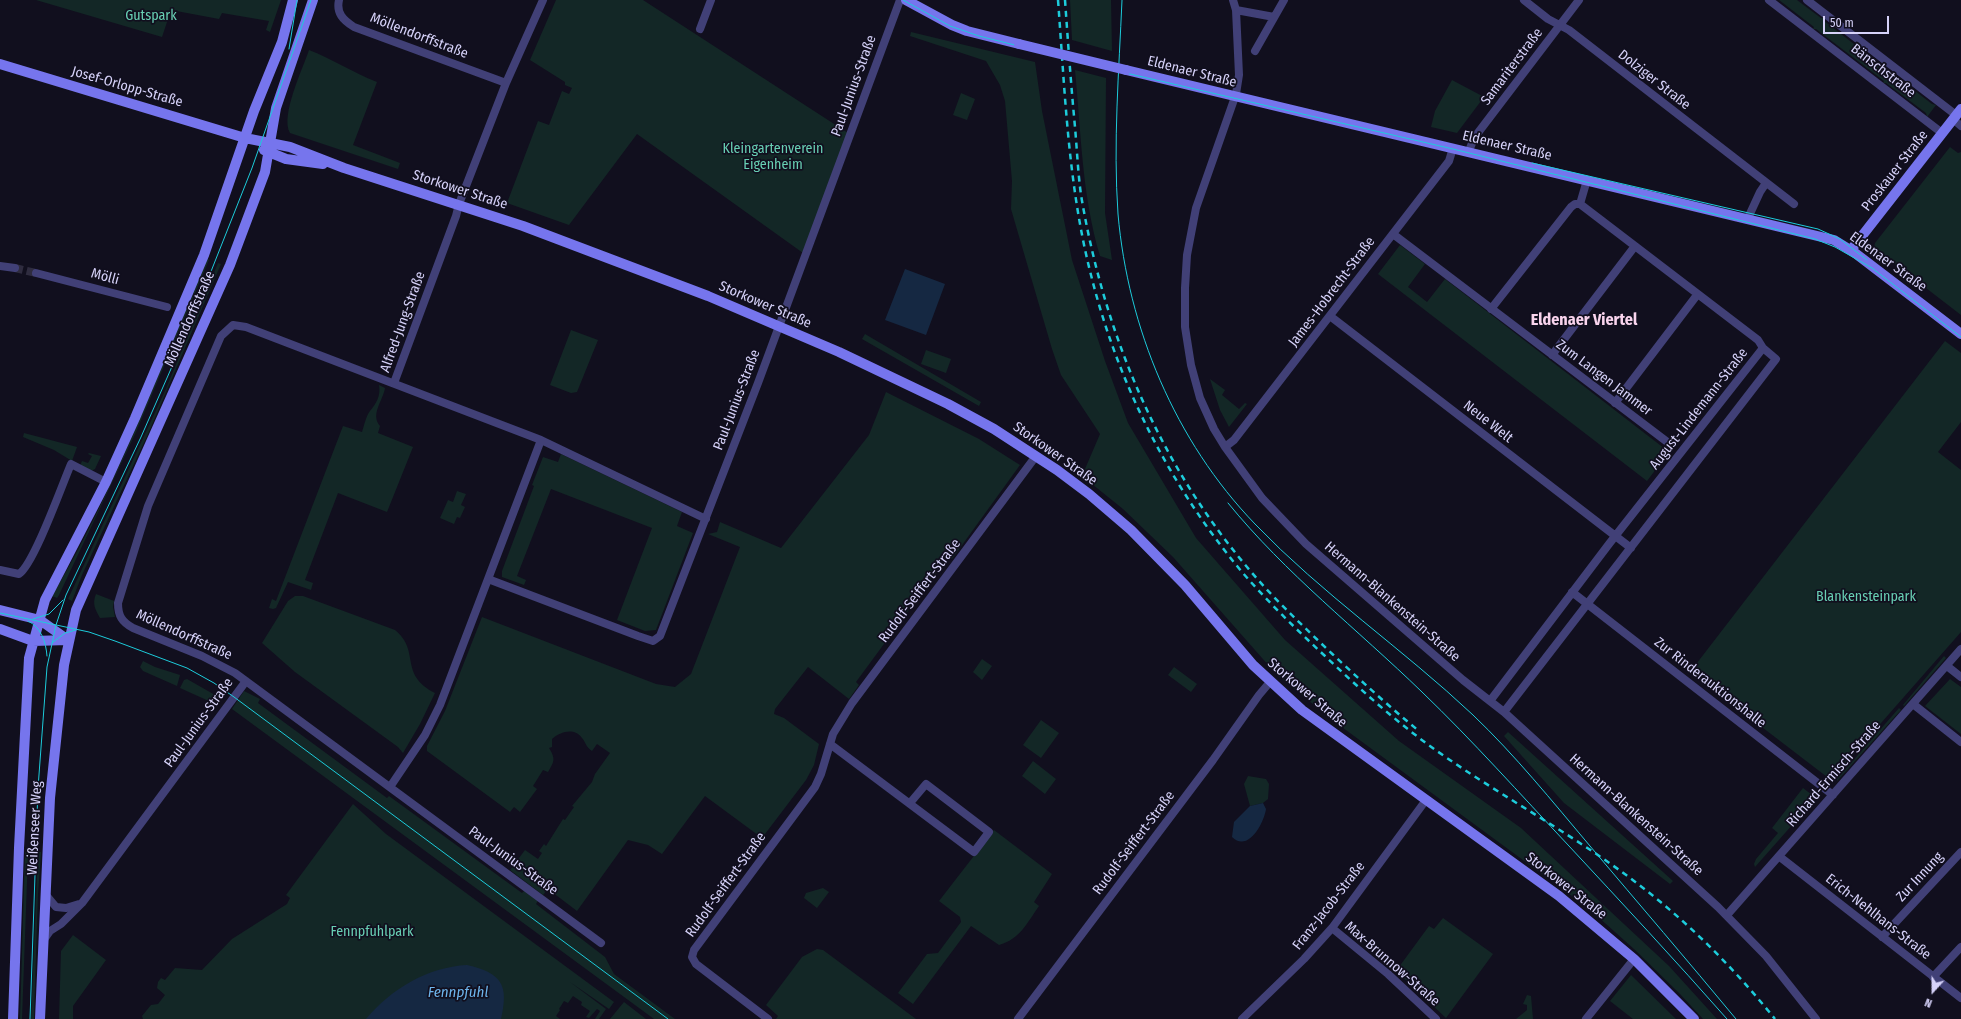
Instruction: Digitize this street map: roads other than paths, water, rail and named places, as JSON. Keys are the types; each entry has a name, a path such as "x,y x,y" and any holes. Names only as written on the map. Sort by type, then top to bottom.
{"main road":[{"name":"Möllendorffstraße","path":"40,620 45,600 106,482 141,406 204,255 245,138 282,42 293,0"},
{"name":"Möllendorffstraße","path":"68,640 81,596 230,265 265,172 276,108 313,0"},
{"name":"Eldenaer Straße","path":"906,0 952,25 967,31 1748,218 1834,240 1851,250 1961,334"},
{"name":"Josef-Orlopp-Straße","path":"0,64 245,138"},
{"name":"Proskauer Straße","path":"1851,250 1957,114"},
{"name":"Storkower Straße","path":"245,138 269,148 296,148 340,166 523,226 652,274 853,358 948,404 994,429 1036,456 1094,498 1153,552 1192,593 1253,665 1302,710 1559,896 1634,959 1694,1019"},
{"path":"0,610 40,620 68,640"},
{"name":"Weißenseer Weg","path":"13,1019 21,804 29,658 40,620"},
{"path":"0,629 33,641 68,640"},
{"name":"Weißenseer Weg","path":"40,1019 50,798 68,640"}],"street":[{"name":"Möllendorffstraße","path":"339,0 340,13 343,18 354,27 506,84"},
{"name":"Alfred-Jung-Straße","path":"543,0 506,84 459,204 456,216 394,383 540,440 706,519"},
{"path":"700,29 711,0"},
{"name":"Paul-Junius-Straße","path":"488,579 653,641 660,636 779,327 900,0"},
{"name":"Hermann-Blankenstein-Straße","path":"1233,0 1236,10 1239,75 1235,96 1193,220 1187,255 1185,288 1186,327 1191,365 1200,398 1210,422 1225,447 1262,498 1306,544 1452,671 1504,712 1726,915 1766,956 1816,1019"},
{"path":"1256,51 1284,0"},
{"name":"Dolziger Straße","path":"1524,0 1548,19 1575,35 1794,204"},
{"name":"Samariterstraße","path":"1470,151 1474,138 1579,0"},
{"name":"Bänschstraße","path":"1769,0 1942,133"},
{"name":"Bänschstraße","path":"1806,0 1957,114 1961,126"},
{"path":"1236,10 1274,17"},
{"name":"James-Hobrecht-Straße","path":"1225,447 1234,440 1262,406 1449,161 1453,148"},
{"path":"1580,204 1587,180"},
{"path":"1748,218 1760,192 1766,183"},
{"path":"1492,309 1571,207 1575,204 1580,204 1636,246 1697,295 1758,340 1763,348"},
{"name":"Zum Langen Jammer","path":"1393,234 1666,442"},
{"path":"1552,355 1636,246"},
{"path":"0,266 15,268"},
{"name":"Mölli","path":"36,273 167,307"},
{"path":"1615,403 1697,295"},
{"name":"Neue Welt","path":"1330,316 1631,548"},
{"name":"Möllendorffstraße","path":"246,681 235,673 202,656 133,628 122,621 118,611 118,603 148,506 221,336 224,331 233,325 246,328 394,383"},
{"name":"August-Lindemann-Straße","path":"1490,701 1572,592 1763,348 1776,359 1504,712"},
{"path":"390,787 415,751 432,722 540,440"},
{"name":"Rudolf-Seiffert-Straße","path":"768,1019 696,964 692,957 694,950 815,787 838,725 852,703 1036,456"},
{"path":"0,570 19,574 25,570 72,464 106,482"},
{"name":"Zur Rinderauktionshalle","path":"1572,592 1833,795"},
{"name":"Richard-Ermisch-Straße","path":"1726,915 1780,857 1961,649"},
{"path":"1947,666 1961,677"},
{"name":"Paul-Junius-Straße","path":"43,941 50,931 61,924 82,903 246,681 601,943"},
{"name":"Rudolf-Seiffert-Straße","path":"1018,1019 1270,682"},
{"path":"1913,704 1961,742"},
{"path":"830,744 974,852 988,832 926,784 910,803"},
{"name":"Franz-Jacob-Straße","path":"1242,1019 1304,959 1332,928 1426,800"},
{"name":"Zur Innung","path":"1882,937 1961,852"},
{"name":"Erich-Nehlhans-Straße","path":"1780,857 1961,998"},
{"path":"46,895 56,907 66,908 82,903"},
{"name":"Max-Brunnow-Straße","path":"1332,928 1388,974 1436,1019"},
{"path":"1933,977 1961,947"},
{"path":"1586,1019 1634,959"}],"water":[{"path":"905,269 945,284 926,335 885,320"},
{"path":"1263,803 1266,809 1265,815 1259,828 1254,834 1249,839 1244,841 1238,841 1232,837 1234,822 1250,806"},
{"name":"Fennpfuhl","path":"467,965 488,972 500,982 504,997 501,1019 366,1019 387,998 399,989 424,975 438,970"}],"tunnel":[{"path":"15,268 36,273"}],"tram line":[{"path":"289,49 297,0"},
{"path":"30,1019 38,788 47,667 56,625 66,595 141,437 185,337 252,168 311,0"},
{"path":"903,0 950,26 979,36 1126,73 1453,149 1815,239 1835,247 1872,268 1961,337"},
{"path":"1122,0 1116,161 1118,214 1123,257 1132,299 1160,381 1179,419 1201,457 1227,492 1255,524 1281,550 1335,598 1419,667 1489,730 1547,795 1736,1019"},
{"path":"1532,163 1818,229 1840,239 1867,260"},
{"path":"1228,503 1274,554 1460,729 1629,910 1727,1019"},
{"path":"33,619 49,614 63,600"},
{"path":"0,613 89,632 187,668 214,683 668,1019"},
{"path":"28,621 36,627 42,636 47,656"},
{"path":"52,643 65,633 76,630"}],"railway":[{"path":"1058,0 1065,104 1072,173 1083,241 1091,275 1102,316 1132,394 1150,432 1192,505 1242,572 1272,605 1369,697 1415,735 1447,758 1565,833 1654,896 1726,963 1775,1019"},
{"path":"1065,0 1080,187 1091,246 1104,296 1120,345 1139,392 1161,438 1186,483 1215,526 1256,578 1327,649 1419,731"}],"district":[{"name":"Eldenaer Viertel","path":"1584,321"}],"park label":[{"name":"Gutspark","path":"151,16"},
{"name":"Kleingartenverein Eigenheim","path":"773,158"},
{"name":"Blankensteinpark","path":"1866,597"},
{"name":"Fennpfuhlpark","path":"372,932"}]}
